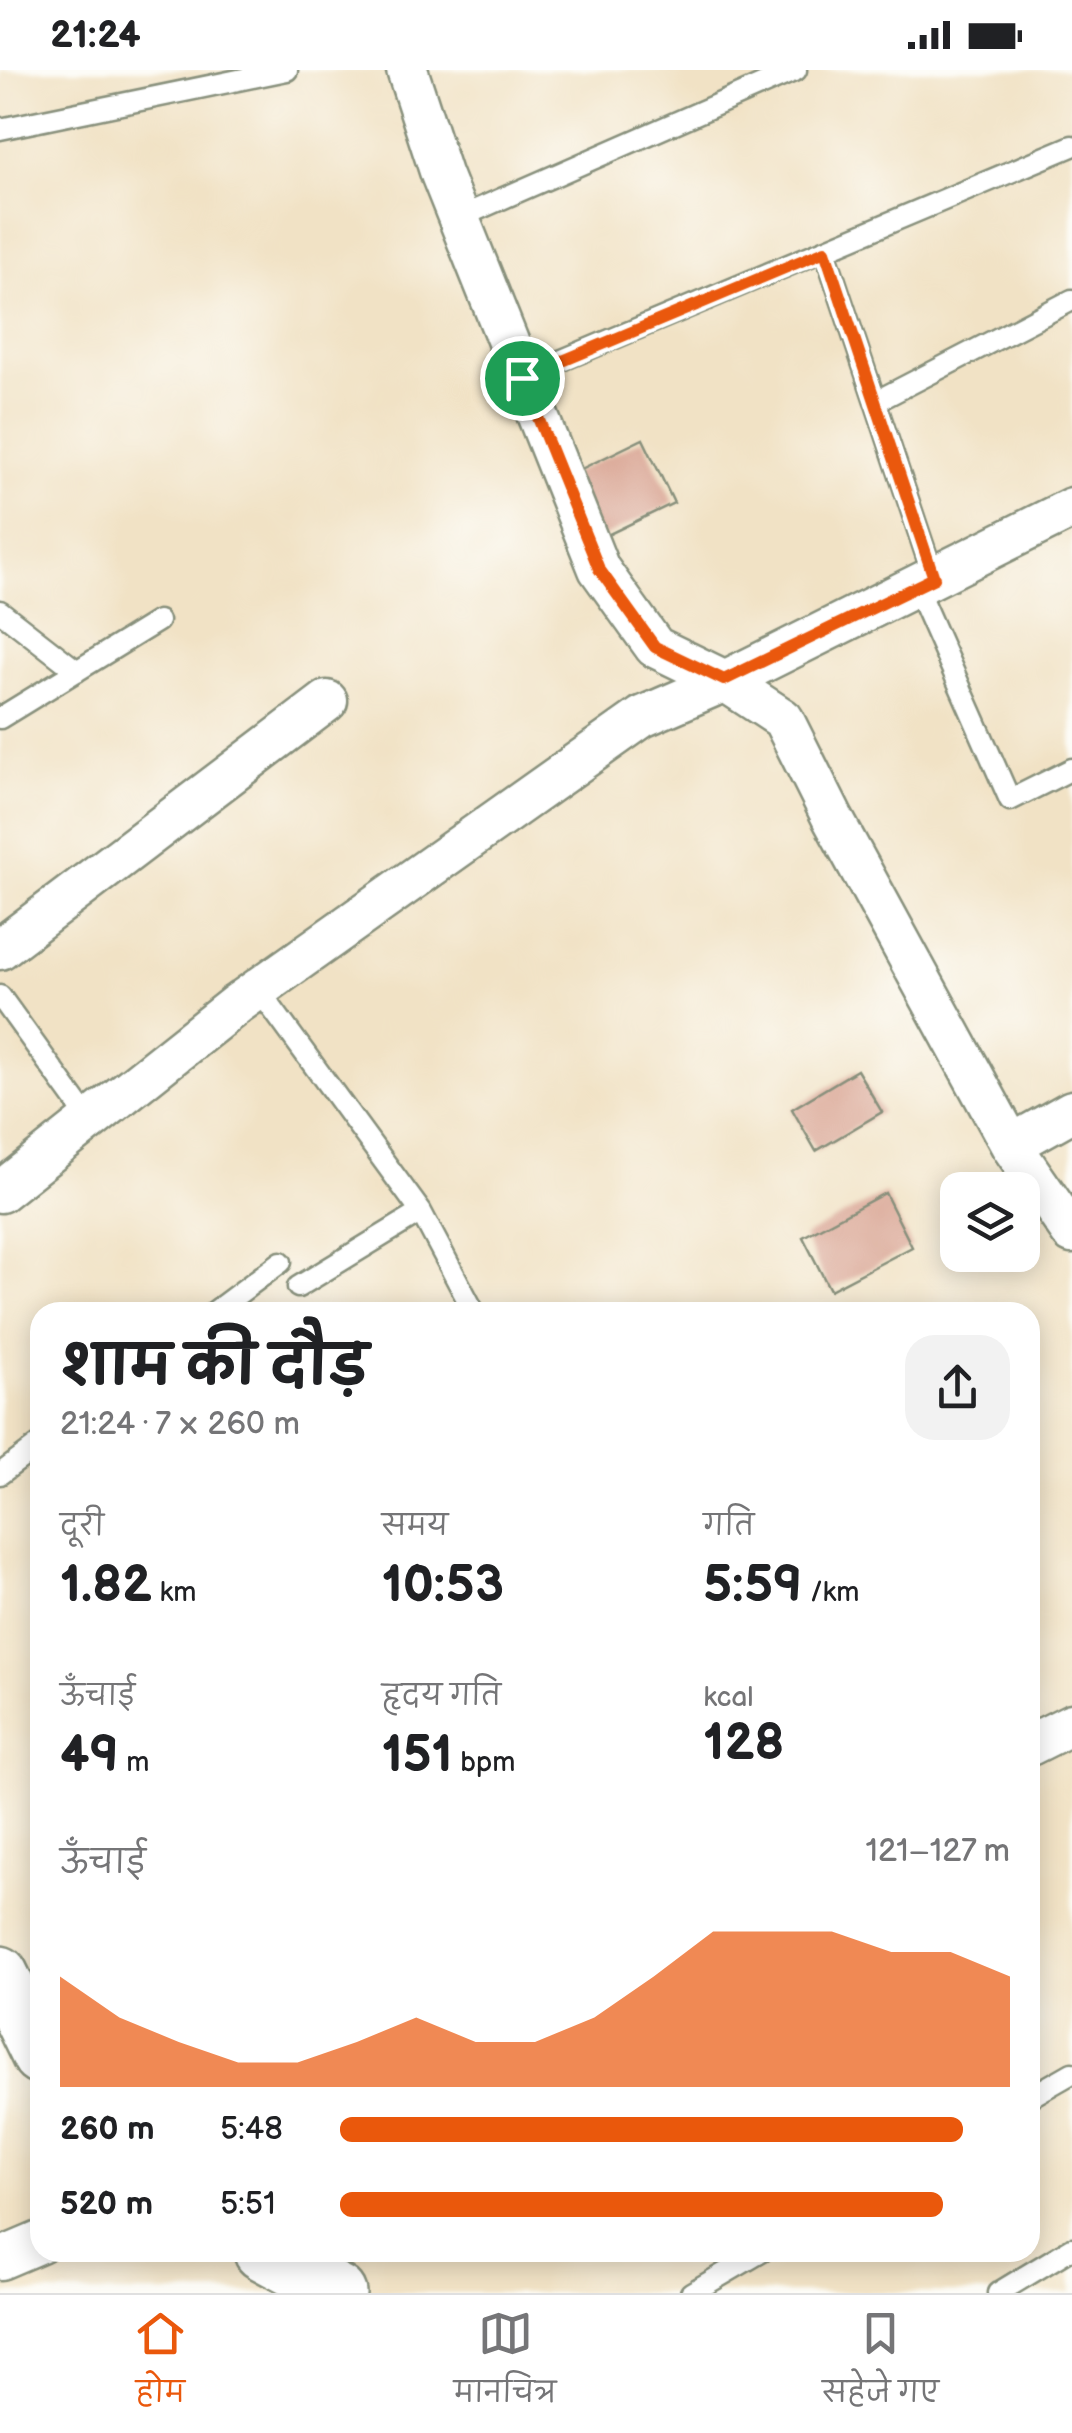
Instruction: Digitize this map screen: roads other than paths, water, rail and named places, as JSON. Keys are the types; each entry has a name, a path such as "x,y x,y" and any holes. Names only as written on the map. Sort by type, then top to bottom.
{"street":[{"path":"407,70 458,218 599,569 655,647 724,680 783,718 833,819 1011,1145 1072,1233"},
{"path":"0,1192 258,989 642,717 1072,508"},
{"path":"0,950 326,701"},
{"path":"1011,1145 1072,1111"},
{"path":"1040,1739 1072,1724"},
{"path":"5,1995 30,2039"},
{"path":"0,2259 30,2246"},
{"path":"281,2262 338,2293"}],"lane":[{"path":"0,128 287,70"},
{"path":"458,218 796,70"},
{"path":"522,378 1072,146"},
{"path":"825,251 876,402 925,582 1010,800 1072,768"},
{"path":"876,402 1072,300"},
{"path":"0,611 77,670"},
{"path":"0,718 158,621"},
{"path":"258,989 422,1212 469,1302"},
{"path":"0,996 90,1121"},
{"path":"298,1287 422,1212"},
{"path":"227,1302 281,1262"},
{"path":"0,1474 30,1452"},
{"path":"1040,2091 1072,2073"},
{"path":"998,2293 1072,2248"},
{"path":"691,2293 744,2262"}]}
